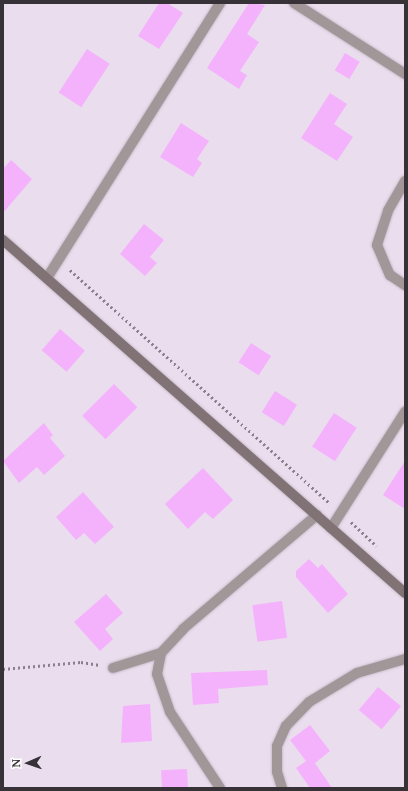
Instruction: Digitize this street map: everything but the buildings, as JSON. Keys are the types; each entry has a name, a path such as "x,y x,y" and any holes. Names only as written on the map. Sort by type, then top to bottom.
{"street":[{"path":"46,278 60,260 220,3"},
{"path":"294,3 405,74"},
{"path":"405,181 388,211 377,245 390,275 405,285"},
{"path":"3,240 405,593"},
{"path":"331,528 405,412"},
{"path":"113,668 161,653 183,629 317,516"},
{"path":"161,653 157,674 170,712 220,788"},
{"path":"282,788 277,772 277,746 290,721 309,702 357,673 405,659"}],"path":[{"path":"60,260 381,550"},
{"path":"3,669 82,662 113,668"}]}
